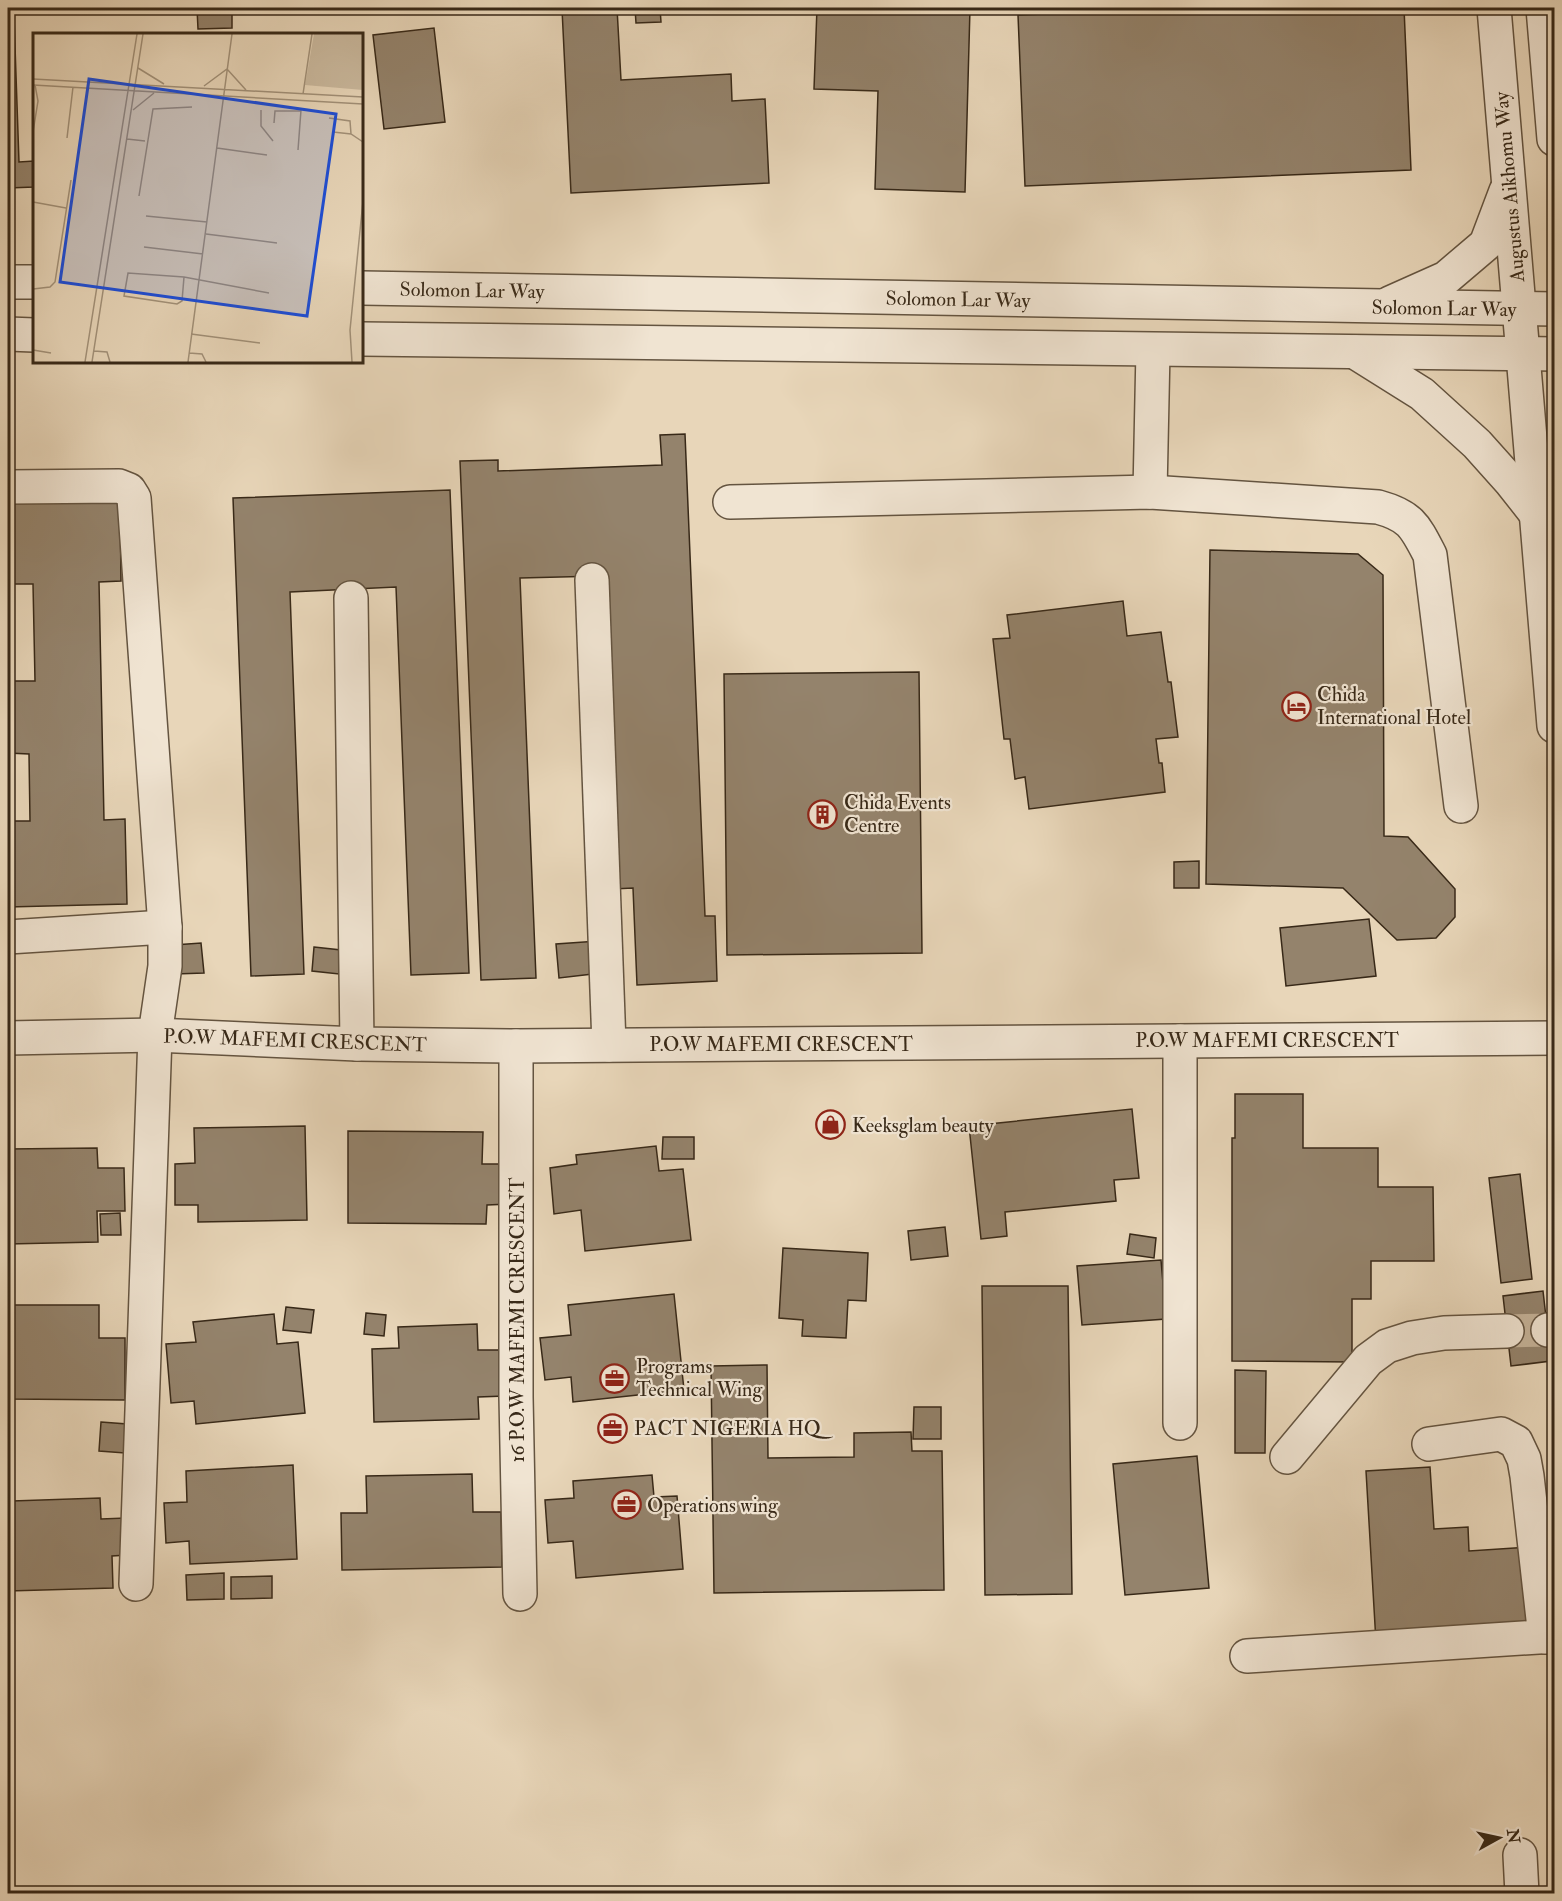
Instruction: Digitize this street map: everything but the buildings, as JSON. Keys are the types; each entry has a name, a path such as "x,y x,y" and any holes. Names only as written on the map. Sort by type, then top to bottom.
{"street":[{"name":"Augustus Aikhomu Way","path":"1494,8 1518,310 1539,354 1537,515 1554,726"},
{"path":"1543,8 1554,139"},
{"path":"1381,307 1446,278 1486,244 1509,184"},
{"path":"8,282 33,282"},
{"name":"Solomon Lar Way","path":"363,288 1554,309"},
{"path":"8,334 33,335"},
{"path":"363,339 1539,354"},
{"path":"1150,492 1153,350"},
{"path":"1355,352 1422,394 1477,444 1537,515"},
{"path":"8,487 119,486 129,490 134,498 165,927 165,966 155,1035 136,1584"},
{"path":"730,502 1150,492 1378,507 1400,513 1417,530 1430,555 1461,806"},
{"path":"592,580 609,1045"},
{"path":"351,598 357,1044"},
{"path":"8,937 165,927"},
{"name":"P.O.W MAFEMI CRESCENT","path":"8,1038 155,1035 357,1044 516,1046 1554,1038"},
{"path":"1180,1041 1180,1423"},
{"name":"16 P.O.W MAFEMI CRESCENT","path":"516,1046 516,1397 520,1594"},
{"path":"1287,1457 1368,1360 1387,1346 1412,1338 1444,1333 1507,1331"},
{"path":"1247,1656 1550,1636 1527,1476 1524,1459 1516,1442 1501,1434 1429,1444"},
{"path":"1520,1855 1522,1893"}],"tunnel":[{"path":"1507,1331 1548,1330"}],"place":[{"name":"Chida International Hotel","path":"1296,706"},
{"name":"Chida Events Centre","path":"823,814"},
{"name":"Keeksglam beauty","path":"831,1125"},
{"name":"Programs Technical Wing","path":"615,1378"},
{"name":"PACT NIGERIA HQ","path":"613,1428"},
{"name":"Operations wing","path":"626,1505"}]}
